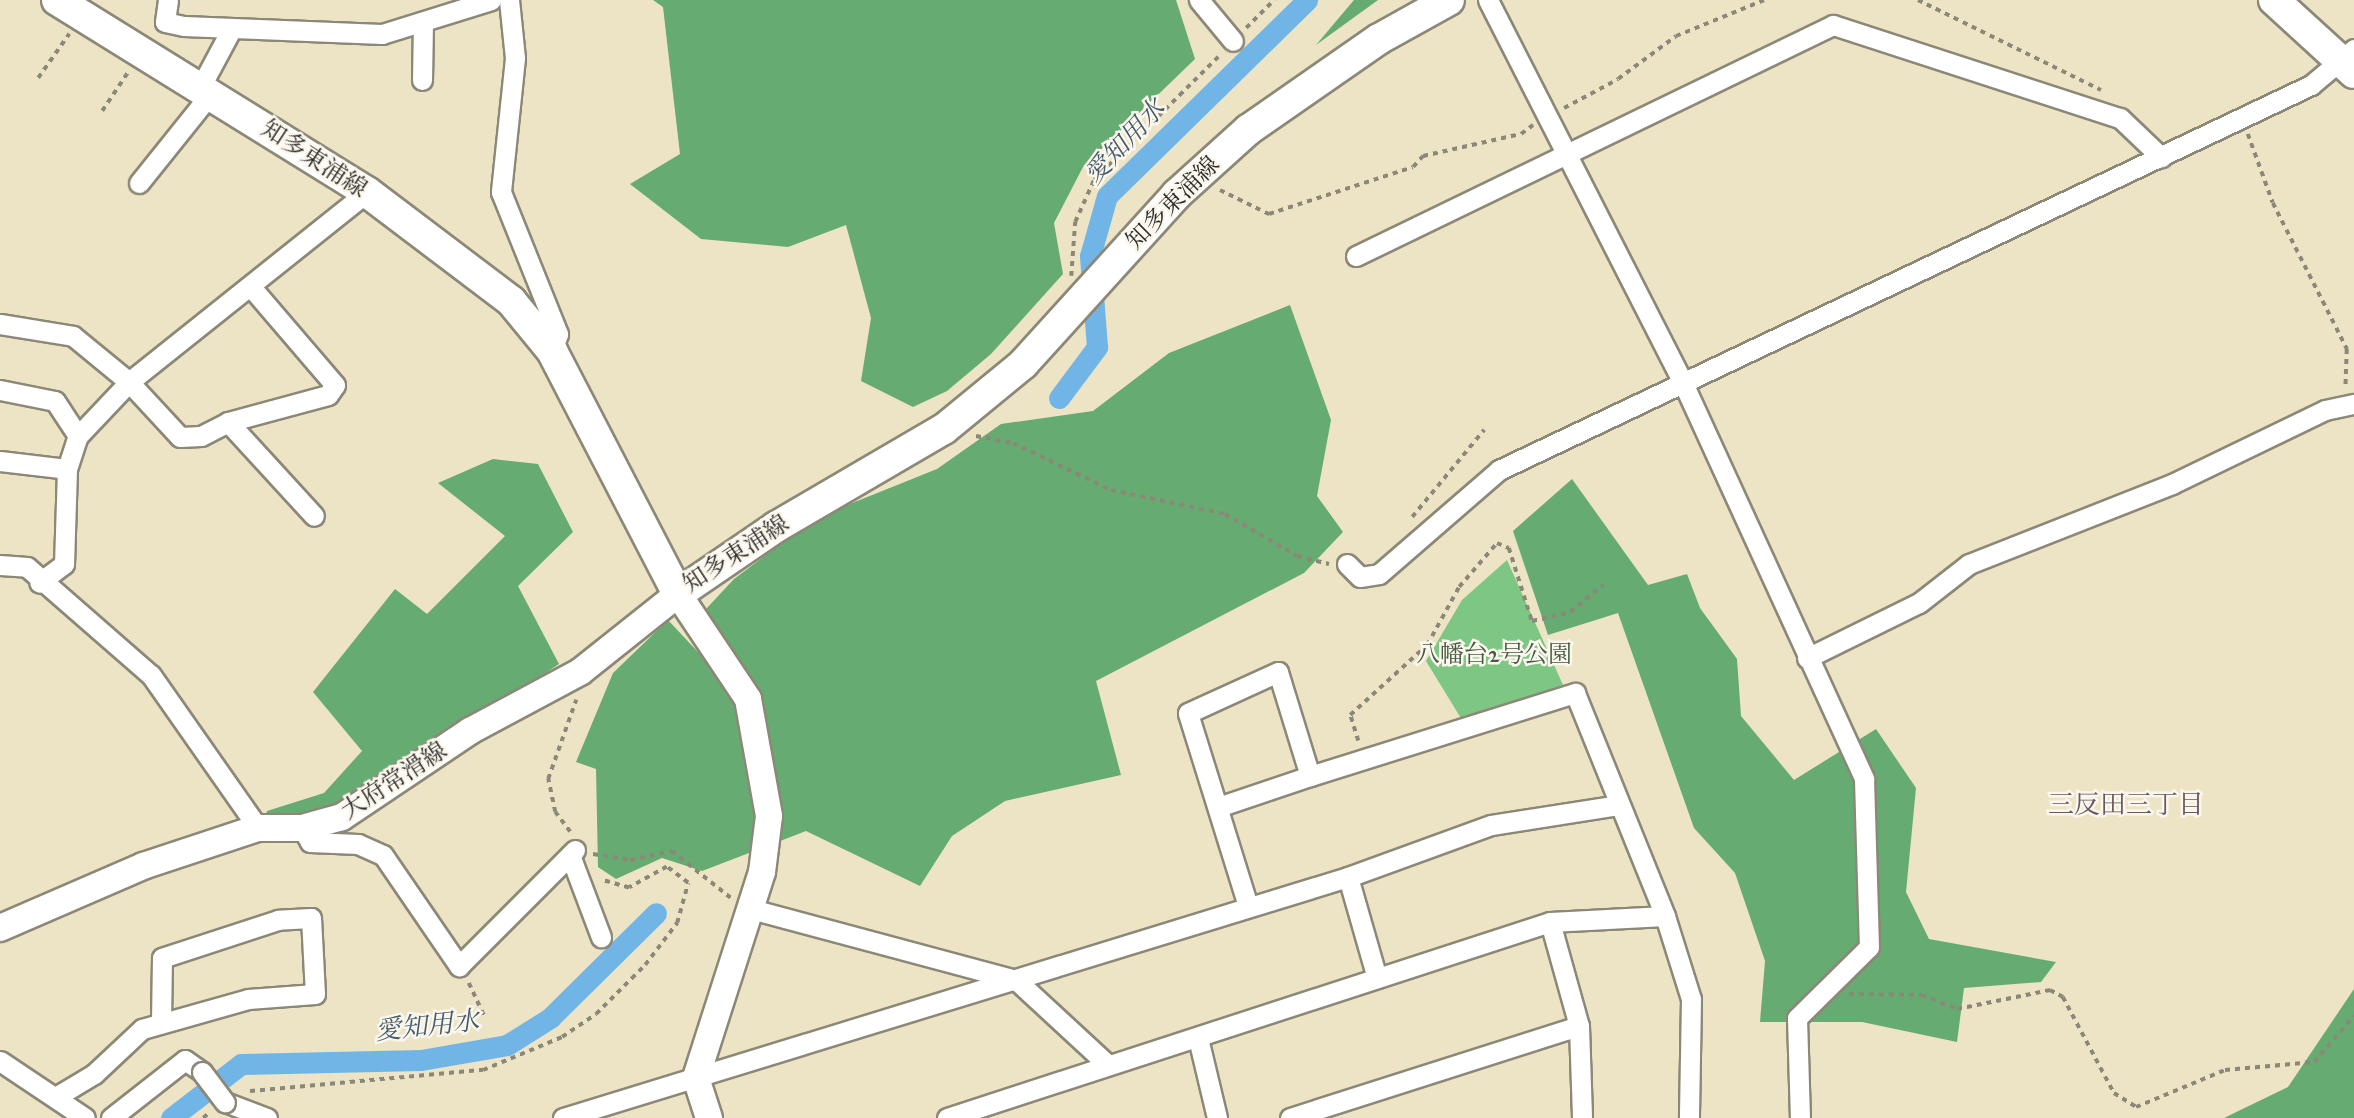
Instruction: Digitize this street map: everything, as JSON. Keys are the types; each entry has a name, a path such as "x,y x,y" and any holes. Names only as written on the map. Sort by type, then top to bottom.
{"main road":[{"name":"知多東浦線","path":"69,7 367,192 489,281 552,351 678,594 953,422 1023,364 1112,263 1248,130 1379,38 1449,0"},
{"path":"2274,0 2350,61"},
{"path":"678,594 742,688 759,740 769,816 751,909 696,1078 709,1118"},
{"name":"大府常滑線","path":"0,928 143,866 258,828 302,828 342,817 470,731 580,671 678,594"}],"street":[{"path":"168,0 165,22 230,30 382,34 491,0"},
{"path":"509,0 515,58 501,192 558,334 552,351"},
{"path":"1199,0 1233,41"},
{"path":"1488,0 1684,385 1864,779 1869,947 1824,995 1797,1018 1793,1051 1800,1118"},
{"path":"422,22 422,80"},
{"path":"1356,256 1833,24 2120,118 2161,157"},
{"path":"139,183 206,90 230,30"},
{"path":"1347,564 1360,578 1379,574 1499,470 1684,385 2241,119 2311,85 2350,61"},
{"path":"39,583 64,564 66,469 78,436 129,382 367,192"},
{"path":"0,324 74,336 129,382 180,436 201,436 228,422 315,400 335,385 251,287"},
{"path":"0,390 55,401 78,436"},
{"path":"1807,658 1919,603 1969,564 2172,484 2325,410 2352,405"},
{"path":"228,422 314,516"},
{"path":"0,461 66,469"},
{"path":"0,565 27,567 39,583 151,675 258,828"},
{"path":"1248,906 1188,713 1278,672 1310,776"},
{"path":"1217,807 1575,693 1665,916 1690,999 1689,1118"},
{"path":"564,1118 1348,877 1491,825 1619,805"},
{"path":"302,828 310,842 358,844 383,855 459,966 578,853 601,937"},
{"path":"1348,877 1377,978"},
{"path":"751,909 1016,980 1106,1063"},
{"path":"947,1118 1106,1063 1198,1038 1550,922 1665,916"},
{"path":"59,1095 94,1074 142,1029 248,999 316,994 311,918 278,919 162,958 161,1023"},
{"path":"1550,922 1579,1026 1582,1118"},
{"path":"1290,1118 1579,1026"},
{"path":"1198,1038 1217,1118"},
{"path":"111,1118 185,1060 202,1072 219,1106 267,1118"},
{"path":"0,1061 59,1095 80,1116"}],"path":[{"path":"1068,312 1075,222 1094,180 1274,0"},
{"path":"1220,190 1269,214 1413,167 1423,156 1521,134 1546,115 1618,79 1676,36 1764,0"},
{"path":"1918,0 2091,81 2120,118"},
{"path":"38,78 69,7"},
{"path":"102,111 140,50"},
{"path":"2241,119 2273,203 2347,349 2352,405"},
{"path":"953,422 966,435 1013,443 1098,486 1208,508 1297,556 1347,564"},
{"path":"1405,524 1484,430"},
{"path":"1364,759 1350,715 1427,645 1459,587 1497,543 1509,548 1532,621 1570,612 1603,585"},
{"path":"580,671 583,683 548,779 549,795 578,853 593,867"},
{"path":"578,853 630,860 672,851 751,909"},
{"path":"244,1092 303,1082 483,1070 562,1037 596,1014 645,965 677,923 688,883 667,867 629,888 616,889 597,873"},
{"path":"459,966 485,1018"},
{"path":"1824,995 1922,995 1956,1009 2050,990 2063,997 2114,1093 2136,1107 2225,1070 2314,1062 2354,1016"},
{"path":"203,1118 219,1106"}],"green space":[{"path":"653,0 1176,0 1195,59 1083,167 1054,223 1063,274 991,354 947,391 913,407 861,381 871,318 846,225 788,247 701,239 630,184 680,154 663,7"},
{"path":"1354,0 1378,0 1316,45"},
{"path":"1290,305 1331,420 1317,496 1343,532 1304,573 1096,681 1121,775 1005,801 952,836 920,886 806,831 702,871 662,858 616,879 598,867 596,769 576,762 613,673 668,620 712,667 730,651 706,609 734,579 815,518 937,469 1001,424 1093,411 1169,353"},
{"path":"493,459 538,464 573,532 518,586 559,664 339,812 265,820 267,811 324,793 362,751 313,692 395,589 427,614 505,536 438,483"},
{"path":"1572,479 1648,585 1687,574 1700,608 1737,659 1741,716 1794,780 1876,729 1916,788 1906,892 1929,939 2056,962 2041,982 1964,988 1957,1042 1862,1022 1760,1022 1765,961 1735,873 1694,828 1618,613 1548,635 1513,531"},
{"name":"八幡台2号公園","path":"1507,560 1563,685 1462,720 1426,661 1462,600"},
{"path":"2354,989 2354,1118 2224,1118 2288,1087"}],"waterway":[{"name":"愛知用水","path":"1059,398 1097,347 1090,256 1107,196 1307,0"},
{"name":"愛知用水","path":"171,1118 241,1064 421,1060 507,1045 550,1018 656,913"}],"district":[{"name":"三反田三丁目","path":"2126,805"}]}
